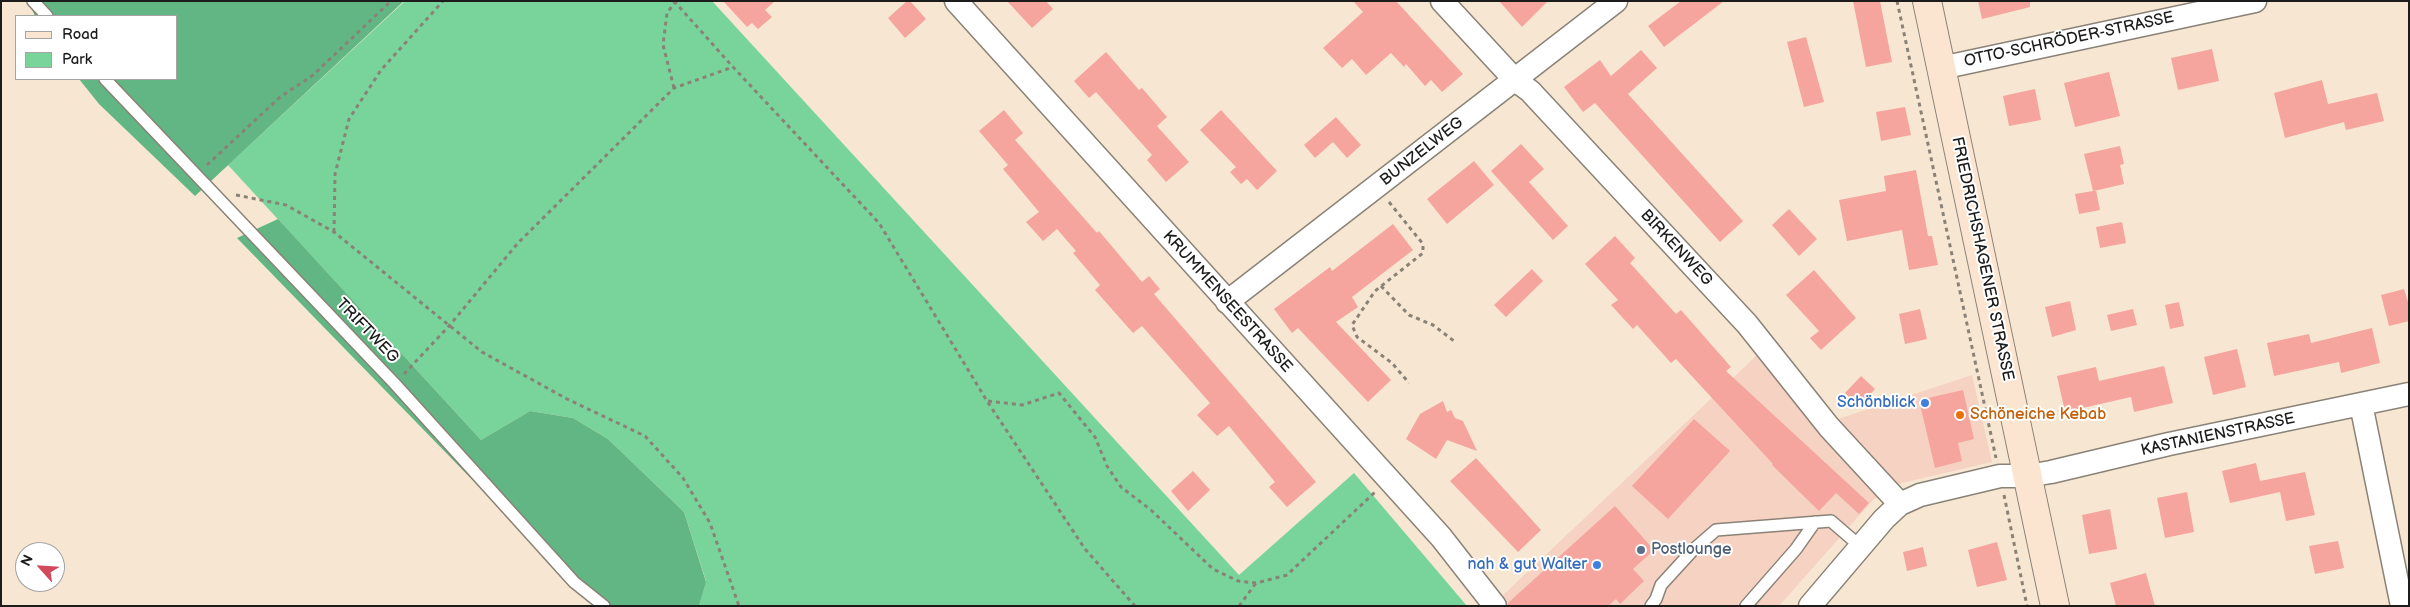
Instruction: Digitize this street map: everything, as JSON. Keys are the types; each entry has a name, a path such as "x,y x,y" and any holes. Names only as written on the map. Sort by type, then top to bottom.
{"main road":[{"name":"FRIEDRICHSHAGENER STRASSE","path":"1927,1 2055,606"}],"street":[{"name":"KRUMMENSEESTRASSE","path":"956,1 1440,538 1495,606"},
{"name":"BIRKENWEG","path":"1442,1 1515,80 1530,91 1747,324 1829,427 1900,504"},
{"name":"BUNZELWEG","path":"1227,302 1616,1"},
{"name":"OTTO-SCHRÖDER-STRASSE","path":"1941,68 2255,1"},
{"name":"KASTANIENSTRASSE","path":"1900,504 1920,495 2000,476 2027,476 2409,394"},
{"path":"2361,404 2402,606"},
{"path":"1810,606 1860,546 1900,504"}],"lane":[{"path":"33,1 45,15"},
{"name":"TRIFTWEG","path":"105,80 395,384 574,582 604,606"},
{"path":"1651,606 1656,599 1661,585 1693,550 1716,530 1831,521 1860,546"},
{"path":"1746,606 1796,549 1815,522"}],"path":[{"path":"197,176 279,98 313,75 391,1"},
{"path":"334,232 335,174 349,119 381,70 443,1"},
{"path":"674,88 663,45 667,14 675,1 733,67 879,223 987,401 1085,549 1135,606"},
{"path":"1898,1 2027,606"},
{"path":"395,384 449,326 518,243 674,88 733,67"},
{"path":"1376,187 1423,244 1423,253 1375,291 1352,326 1357,336 1392,363 1409,383"},
{"path":"212,192 244,196 286,205 334,232 482,352 567,399 645,436 683,478 710,523 739,606"},
{"path":"1381,286 1409,315 1433,325 1454,341"},
{"path":"987,401 1022,405 1059,394 1095,437 1107,466 1121,487 1150,510 1212,569 1238,581 1256,582 1287,575 1387,480"},
{"path":"1239,606 1256,582"}],"shaded area":[{"path":"1770,343 1838,419 1972,375 1992,462 1902,483 1873,500 1779,606 1510,606 1502,596"}],"green space":[{"path":"28,1 404,1 195,196 99,104 80,80 178,80 178,15 35,15"},
{"path":"405,1 712,1 1239,575 1354,473 1467,606 699,606 706,581 684,512 608,439 573,418 530,411 481,440 228,165"},
{"path":"278,219 481,440 530,411 573,418 608,439 684,512 706,582 699,606 595,606 237,238"}],"building":[{"path":"723,1 775,1 765,10 772,17 758,29 752,23 747,27"},
{"path":"907,1 910,1 926,19 905,38 888,18"},
{"path":"1007,1 1046,1 1053,9 1032,28"},
{"path":"1353,1 1396,1 1463,74 1442,92 1431,80 1425,86 1406,64 1404,67 1391,53 1366,75 1352,59 1342,68 1323,48 1363,12"},
{"path":"1499,1 1548,1 1522,27"},
{"path":"1681,1 1724,1 1664,47 1648,26"},
{"path":"1853,1 1880,1 1892,62 1866,67"},
{"path":"1978,1 2030,1 2030,7 1982,19"},
{"path":"1806,37 1824,102 1804,107 1787,42"},
{"path":"2212,49 2219,81 2178,90 2171,58"},
{"path":"1641,50 1657,68 1628,94 1743,221 1720,242 1595,103 1583,112 1564,87 1600,60 1611,76"},
{"path":"1106,52 1139,90 1142,88 1167,117 1157,126 1189,162 1166,182 1147,160 1152,155 1096,92 1089,98 1074,81"},
{"path":"2109,72 2120,116 2075,127 2064,83"},
{"path":"2322,80 2328,104 2377,93 2384,121 2346,130 2344,122 2285,138 2274,93"},
{"path":"2035,89 2041,120 2009,126 2003,96"},
{"path":"1905,107 1911,135 1881,141 1876,112"},
{"path":"1004,110 1023,133 1015,140 1097,233 1099,231 1142,282 1149,276 1160,289 1154,294 1316,482 1287,507 1269,487 1275,482 1229,426 1217,436 1197,415 1210,403 1142,326 1133,333 1095,290 1100,285 1073,253 1076,251 1057,229 1043,241 1026,222 1039,212 1003,169 1008,165 979,131"},
{"path":"1221,110 1277,171 1257,190 1247,179 1241,184 1230,172 1236,167 1200,130"},
{"path":"1336,117 1361,145 1347,158 1333,142 1315,158 1304,145"},
{"path":"1521,144 1544,169 1529,182 1568,226 1553,240 1491,171"},
{"path":"2120,146 2124,164 2120,165 2124,184 2096,191 2100,210 2079,214 2075,194 2093,191 2084,154"},
{"path":"1474,161 1494,185 1447,224 1427,199"},
{"path":"1916,170 1928,236 1932,236 1938,265 1909,270 1902,230 1847,241 1839,200 1886,191 1884,176"},
{"path":"1789,209 1817,239 1799,256 1772,225"},
{"path":"2122,222 2126,243 2100,248 2096,227"},
{"path":"1393,224 1413,250 1352,297 1358,307 1336,322 1391,380 1368,402 1298,328 1292,333 1274,309 1330,267 1332,271"},
{"path":"1615,236 1635,258 1630,263 1676,314 1681,310 1731,367 1726,371 1869,503 1859,514 1836,493 1819,511 1772,465 1676,359 1671,363 1637,325 1633,329 1611,305 1618,300 1585,264"},
{"path":"1532,269 1543,281 1506,317 1494,305"},
{"path":"1814,270 1856,318 1821,350 1810,338 1819,331 1786,295"},
{"path":"2404,289 2409,305 2409,321 2389,326 2381,295"},
{"path":"2070,301 2076,330 2052,337 2045,307"},
{"path":"2179,302 2184,326 2170,329 2165,305"},
{"path":"1920,309 1927,339 1905,344 1899,314"},
{"path":"2133,309 2137,325 2111,331 2107,315"},
{"path":"2372,328 2380,363 2341,373 2339,362 2274,376 2267,343 2309,334 2311,343"},
{"path":"2237,349 2246,387 2213,395 2204,357"},
{"path":"2164,366 2173,403 2134,412 2131,397 2065,412 2057,376 2096,367 2099,381"},
{"path":"1861,376 1875,389 1859,407 1845,393"},
{"path":"1963,390 1974,439 1958,443 1962,461 1935,468 1919,400"},
{"path":"1443,401 1447,412 1451,410 1455,418 1463,421 1477,451 1447,440 1436,459 1406,439 1420,414"},
{"path":"1694,419 1730,451 1668,519 1632,486"},
{"path":"1476,458 1541,530 1518,552 1450,481"},
{"path":"2256,463 2260,481 2305,472 2315,515 2286,521 2280,492 2230,503 2222,471"},
{"path":"1193,471 1210,490 1188,511 1171,491"},
{"path":"2187,492 2194,532 2165,538 2157,498"},
{"path":"1615,506 1654,550 1633,569 1644,581 1620,604 1616,599 1608,606 1508,606 1508,603"},
{"path":"2110,509 2117,549 2089,554 2082,515"},
{"path":"2338,541 2344,568 2315,574 2309,546"},
{"path":"1997,542 2007,580 1977,587 1968,550"},
{"path":"1923,547 1927,566 1907,571 1903,552"},
{"path":"2146,573 2155,606 2116,606 2110,583"}],"place":[{"name":"Schönblick","path":"1925,403"},
{"name":"Schöneiche Kebab","path":"1960,415"},
{"name":"Postlounge","path":"1641,550"},
{"name":"nah & gut Walter","path":"1597,565"}]}
